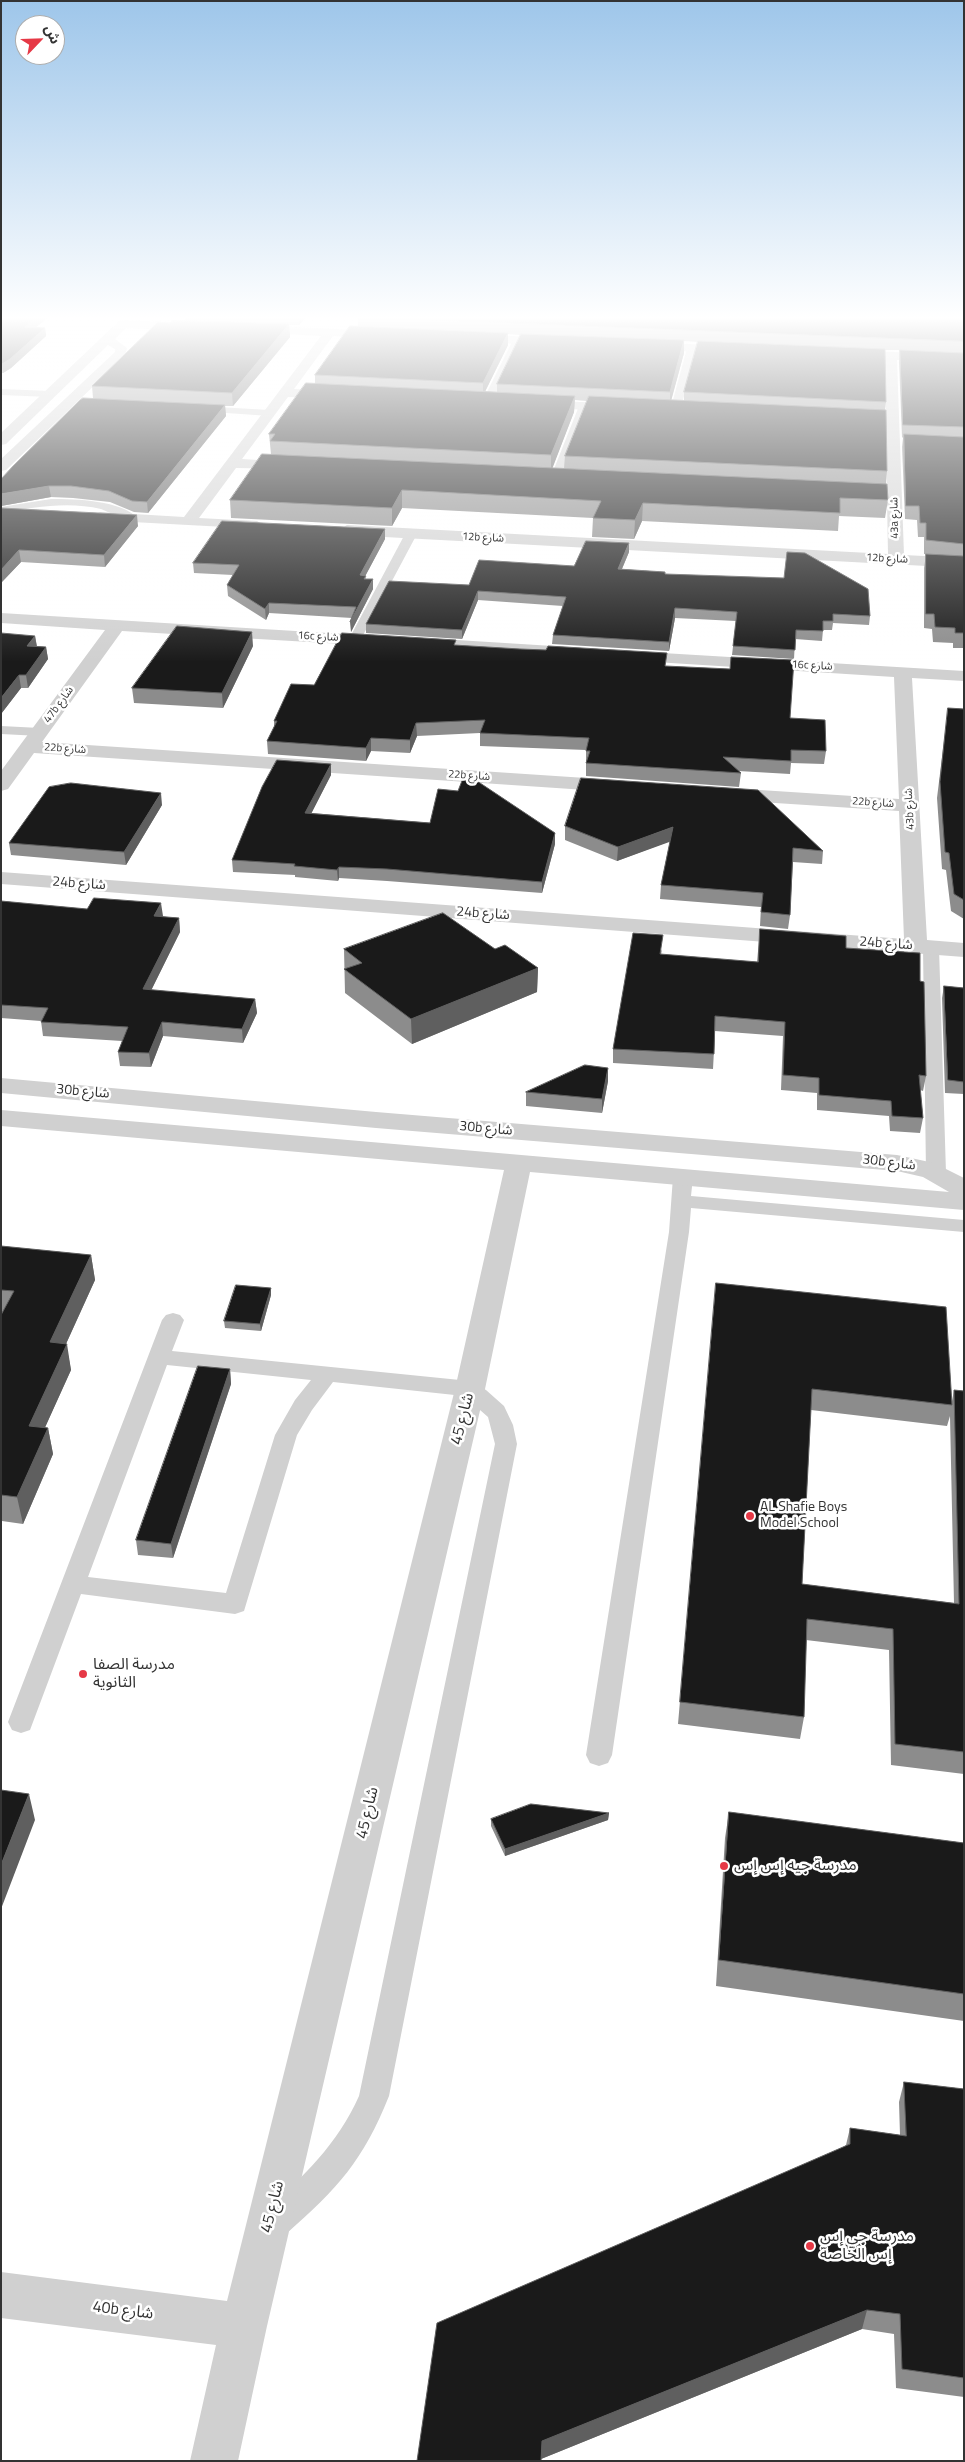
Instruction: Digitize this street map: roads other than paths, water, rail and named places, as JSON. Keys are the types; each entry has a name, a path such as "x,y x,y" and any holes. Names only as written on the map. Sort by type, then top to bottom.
{"street":[{"path":"1,467 40,433"},
{"path":"188,522 255,433"},
{"name":"43a شارع","path":"895,433 897,442 894,496 896,560"},
{"path":"232,463 300,466"},
{"path":"550,479 574,480"},
{"path":"836,493 894,496"},
{"path":"1,511 252,525 269,522"},
{"path":"345,516 777,540 801,544 833,556"},
{"name":"12b شارع","path":"331,530 962,563"},
{"name":"16c شارع","path":"1,618 394,642"},
{"name":"47b شارع","path":"1,785 117,625"},
{"path":"444,644 584,653"},
{"name":"16c شارع","path":"614,655 964,676"},
{"name":"43b شارع","path":"903,672 910,806 924,947"},
{"name":"22b شارع","path":"34,739 632,787"},
{"name":"22b شارع","path":"712,792 910,806"},
{"name":"24b شارع","path":"1,878 964,950"},
{"name":"30b شارع","path":"1,1084 376,1120 897,1162 914,1165 936,1173 964,1191"},
{"path":"1,1118 518,1165 682,1189 964,1202"},
{"name":"شارع 45","path":"214,2461 244,2326 470,1389 518,1165"},
{"name":"40b شارع","path":"1,2295 244,2326"}],"lane":[{"path":"550,479 571,433"},
{"path":"354,639 411,534"},
{"path":"1,730 34,739"},
{"path":"924,947 936,1173"},
{"path":"599,1755 679,1232 682,1189 964,1226"},
{"path":"21,1722 173,1320"},
{"path":"160,1357 470,1389 491,1403 503,1423 506,1444 374,2096 364,2124 347,2152 327,2176 268,2230"},
{"path":"73,1584 235,1604 286,1435 303,1404 328,1373"}],"place":[{"name":"AL Shafie Boys Model School","path":"750,1516"},
{"name":"مدرسة الصفا الثانوية","path":"83,1674"},
{"name":"مدرسة جيه إس إس","path":"724,1866"},
{"name":"مدرسة جي إس إس الخاصة","path":"810,2246"}]}
